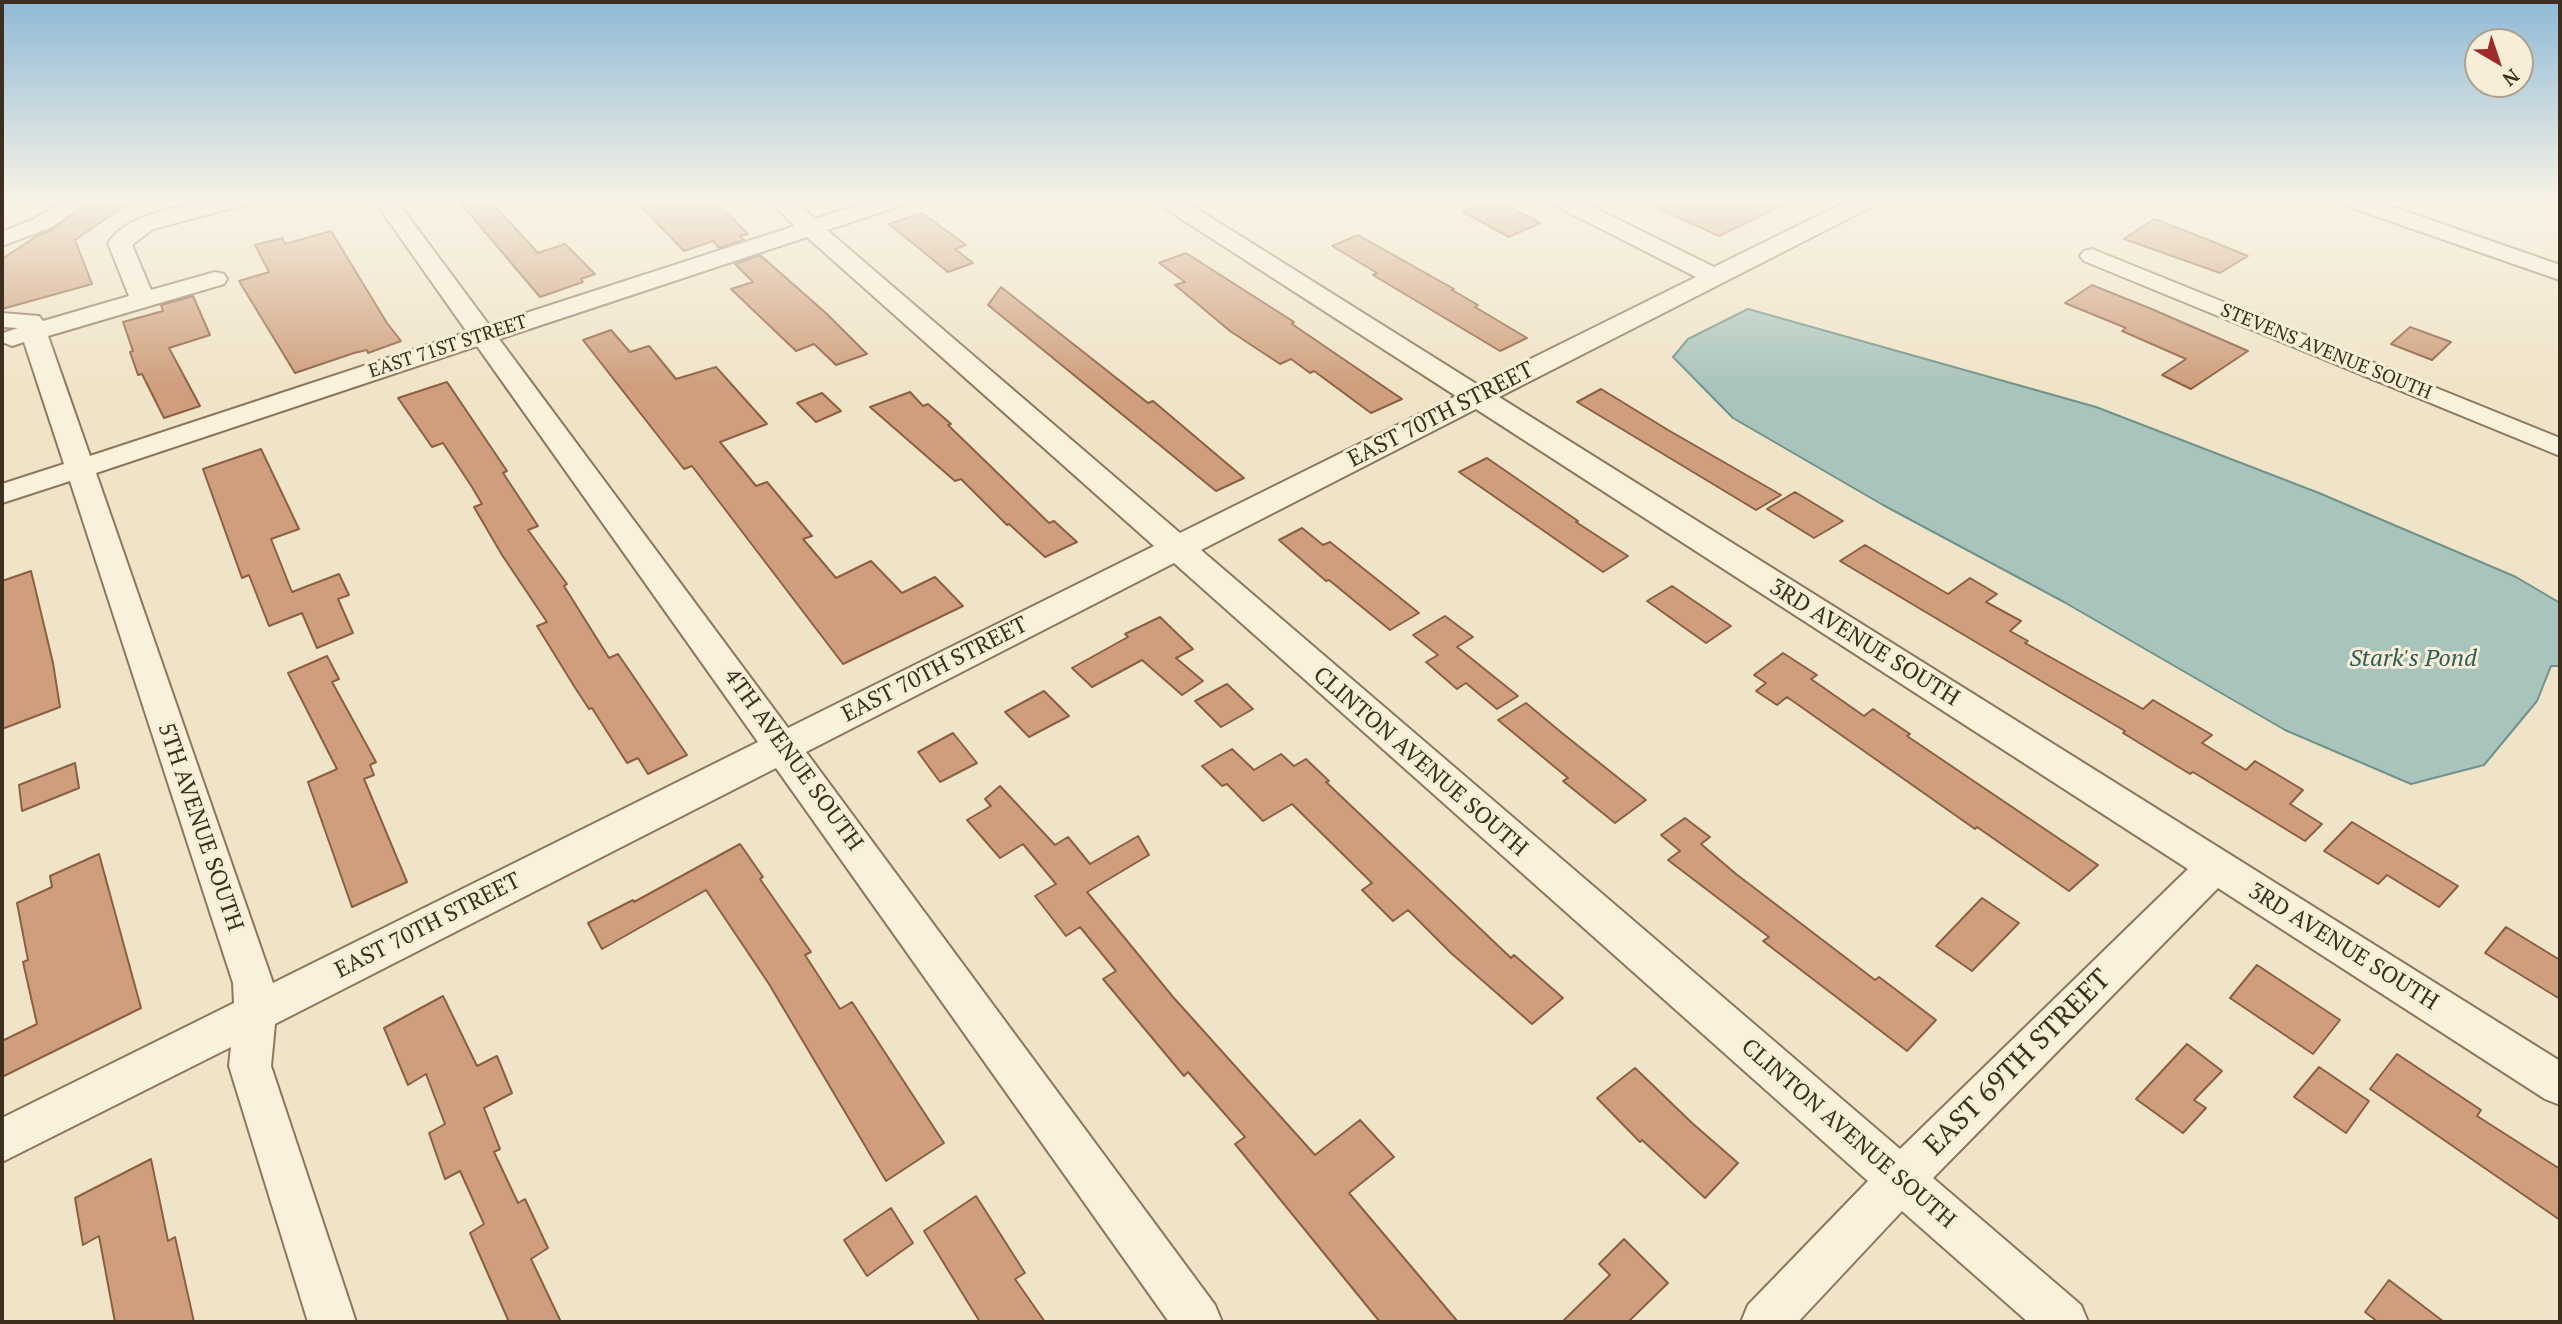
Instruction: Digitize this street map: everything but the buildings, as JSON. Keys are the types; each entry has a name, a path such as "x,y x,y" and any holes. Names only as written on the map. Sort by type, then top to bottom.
{"street":[{"path":"128,262 143,300"},
{"name":"4TH AVENUE SOUTH","path":"430,262 1198,1322"},
{"name":"EAST 71ST STREET","path":"2,494 707,262"},
{"name":"CLINTON AVENUE SOUTH","path":"848,262 2064,1322"},
{"name":"3RD AVENUE SOUTH","path":"1264,262 2560,1085"},
{"path":"1685,262 1715,277"},
{"name":"EAST 70TH STREET","path":"2,1140 1745,262"},
{"name":"STEVENS AVENUE SOUTH","path":"2106,262 2560,448"},
{"path":"2528,262 2560,273"},
{"path":"2,320 25,332 215,279"},
{"name":"5TH AVENUE SOUTH","path":"25,332 78,469 253,982 255,1013 250,1066 332,1322"},
{"name":"EAST 69TH STREET","path":"1765,1322 1900,1180 2215,866"}],"water":[{"name":"Stark's Pond","path":"1748,309 2096,407 2319,493 2516,577 2560,603 2560,666 2551,666 2537,701 2484,765 2411,784 2285,730 2064,602 1883,505 1733,418 1673,357 1688,339"}]}
